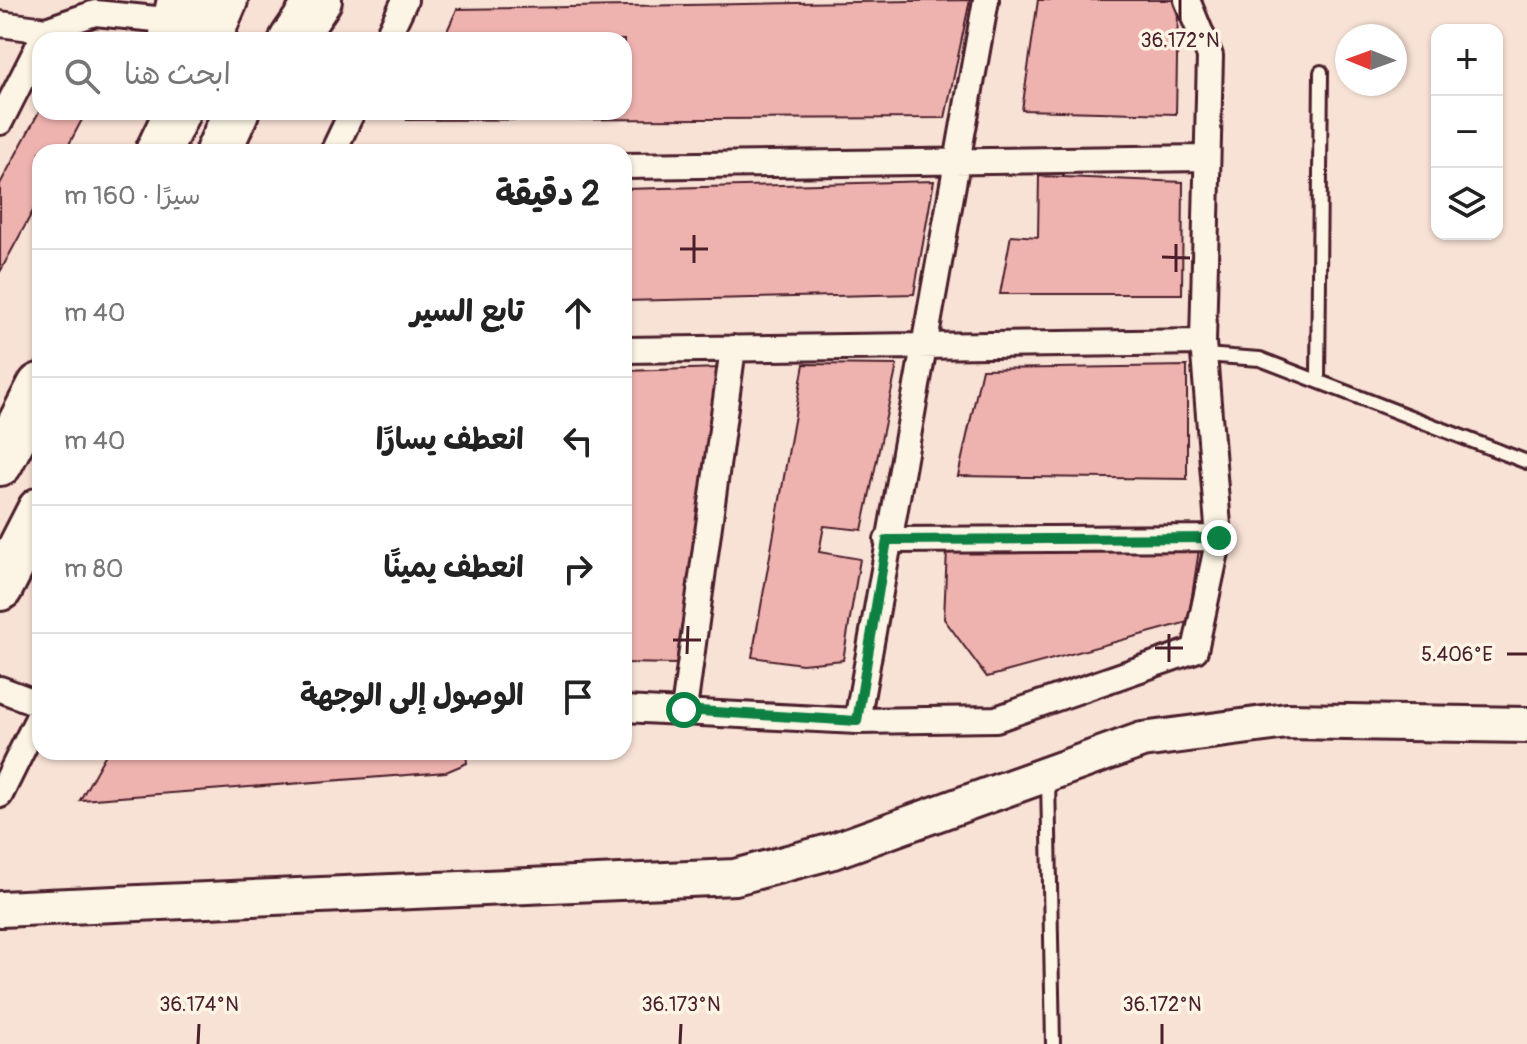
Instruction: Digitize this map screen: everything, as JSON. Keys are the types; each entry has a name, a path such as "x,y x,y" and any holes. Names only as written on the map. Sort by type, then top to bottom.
{"highway":[{"path":"184,25 225,0"},
{"path":"273,32 287,0"},
{"path":"297,32 319,0"},
{"path":"143,144 150,120"},
{"path":"162,144 173,120"},
{"path":"0,463 32,401"},
{"path":"0,588 32,526"}],"street":[{"path":"390,32 405,0"},
{"path":"857,721 986,0"},
{"path":"632,709 857,721 996,719 1195,650 1219,538 1203,349 1210,56 1187,0"},
{"path":"55,32 95,13 184,25"},
{"path":"0,24 32,34"},
{"path":"0,122 32,59"},
{"path":"337,144 348,120"},
{"path":"632,166 956,164 1206,158"},
{"path":"632,350 922,346 1203,349"},
{"path":"684,710 733,348"},
{"path":"887,540 1219,538"},
{"path":"0,689 32,701"},
{"path":"0,909 735,877 833,851 1142,740 1287,721 1527,725"},
{"path":"0,795 32,730"}],"lane":[{"path":"1318,379 1321,72"},
{"path":"1203,349 1260,359 1318,379 1527,462"},
{"path":"1048,775 1053,1044"}],"building":[{"path":"970,0 945,118 632,119 632,32 447,32 457,9"},
{"path":"1038,0 1173,0 1178,4 1176,114 1022,110"},
{"path":"35,120 82,120 69,144 32,144 32,213 0,272 0,184"},
{"path":"1039,176 1183,182 1182,294 1000,294 1011,235 1038,237"},
{"path":"934,181 914,294 632,301 632,189"},
{"path":"804,364 897,365 862,530 824,526 819,552 860,559 843,660 802,664 752,657"},
{"path":"1187,366 1187,479 958,476 982,369"},
{"path":"722,368 676,664 632,663 632,371"},
{"path":"947,549 1199,550 1188,622 987,677 944,619"},
{"path":"102,760 467,760 467,763 446,772 80,800"}],"route":[{"path":"684,710 857,721 887,540 1219,538"}]}
